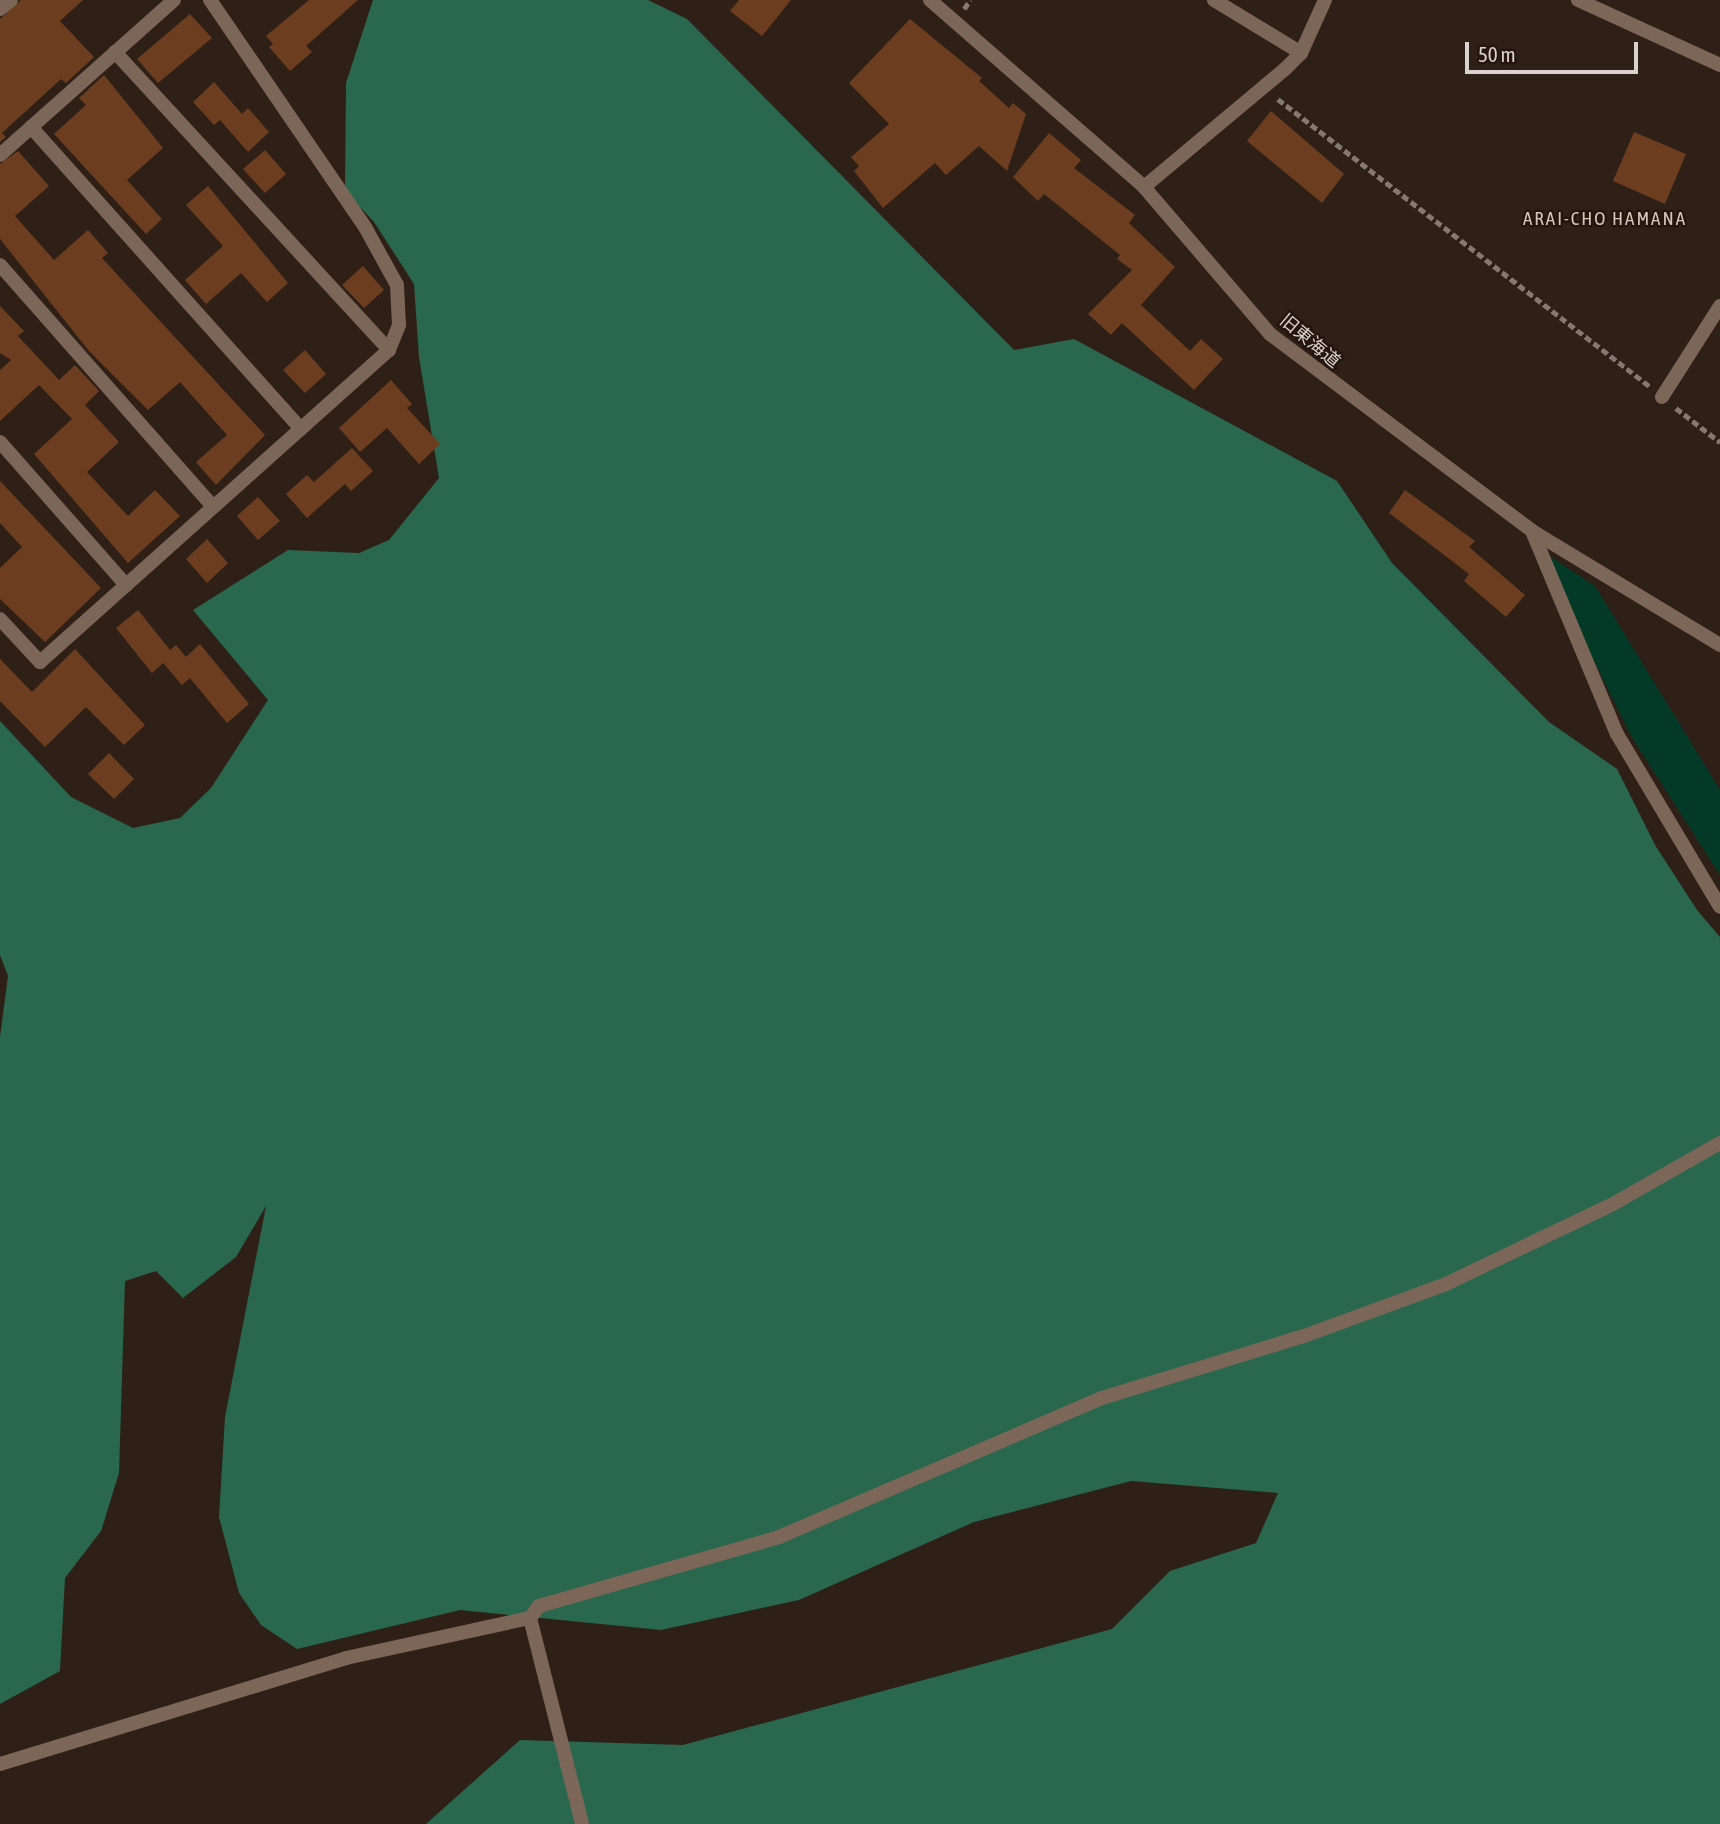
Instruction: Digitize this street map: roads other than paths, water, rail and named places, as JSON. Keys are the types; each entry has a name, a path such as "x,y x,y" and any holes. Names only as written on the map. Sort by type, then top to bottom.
{"street":[{"path":"0,9 10,0"},
{"path":"0,155 174,0"},
{"path":"0,619 40,662 389,350 399,325 397,285 365,226 210,0"},
{"name":"旧東海道","path":"930,0 1144,187 1270,334 1532,531 1720,645"},
{"path":"1214,0 1301,53"},
{"path":"1144,187 1266,90 1301,53 1325,0"},
{"path":"1578,0 1720,65"},
{"path":"116,52 389,350"},
{"path":"31,127 301,429"},
{"path":"0,265 213,507"},
{"path":"1662,397 1720,306"},
{"path":"0,442 126,585"},
{"path":"1532,531 1617,734 1720,907"},
{"path":"0,1764 346,1658 530,1618 539,1606 779,1537 1102,1398 1304,1336 1446,1284 1614,1204 1720,1143"},
{"path":"530,1618 582,1824"}],"district":[{"name":"ARAI-CHO HAMANA","path":"1605,219"}]}
